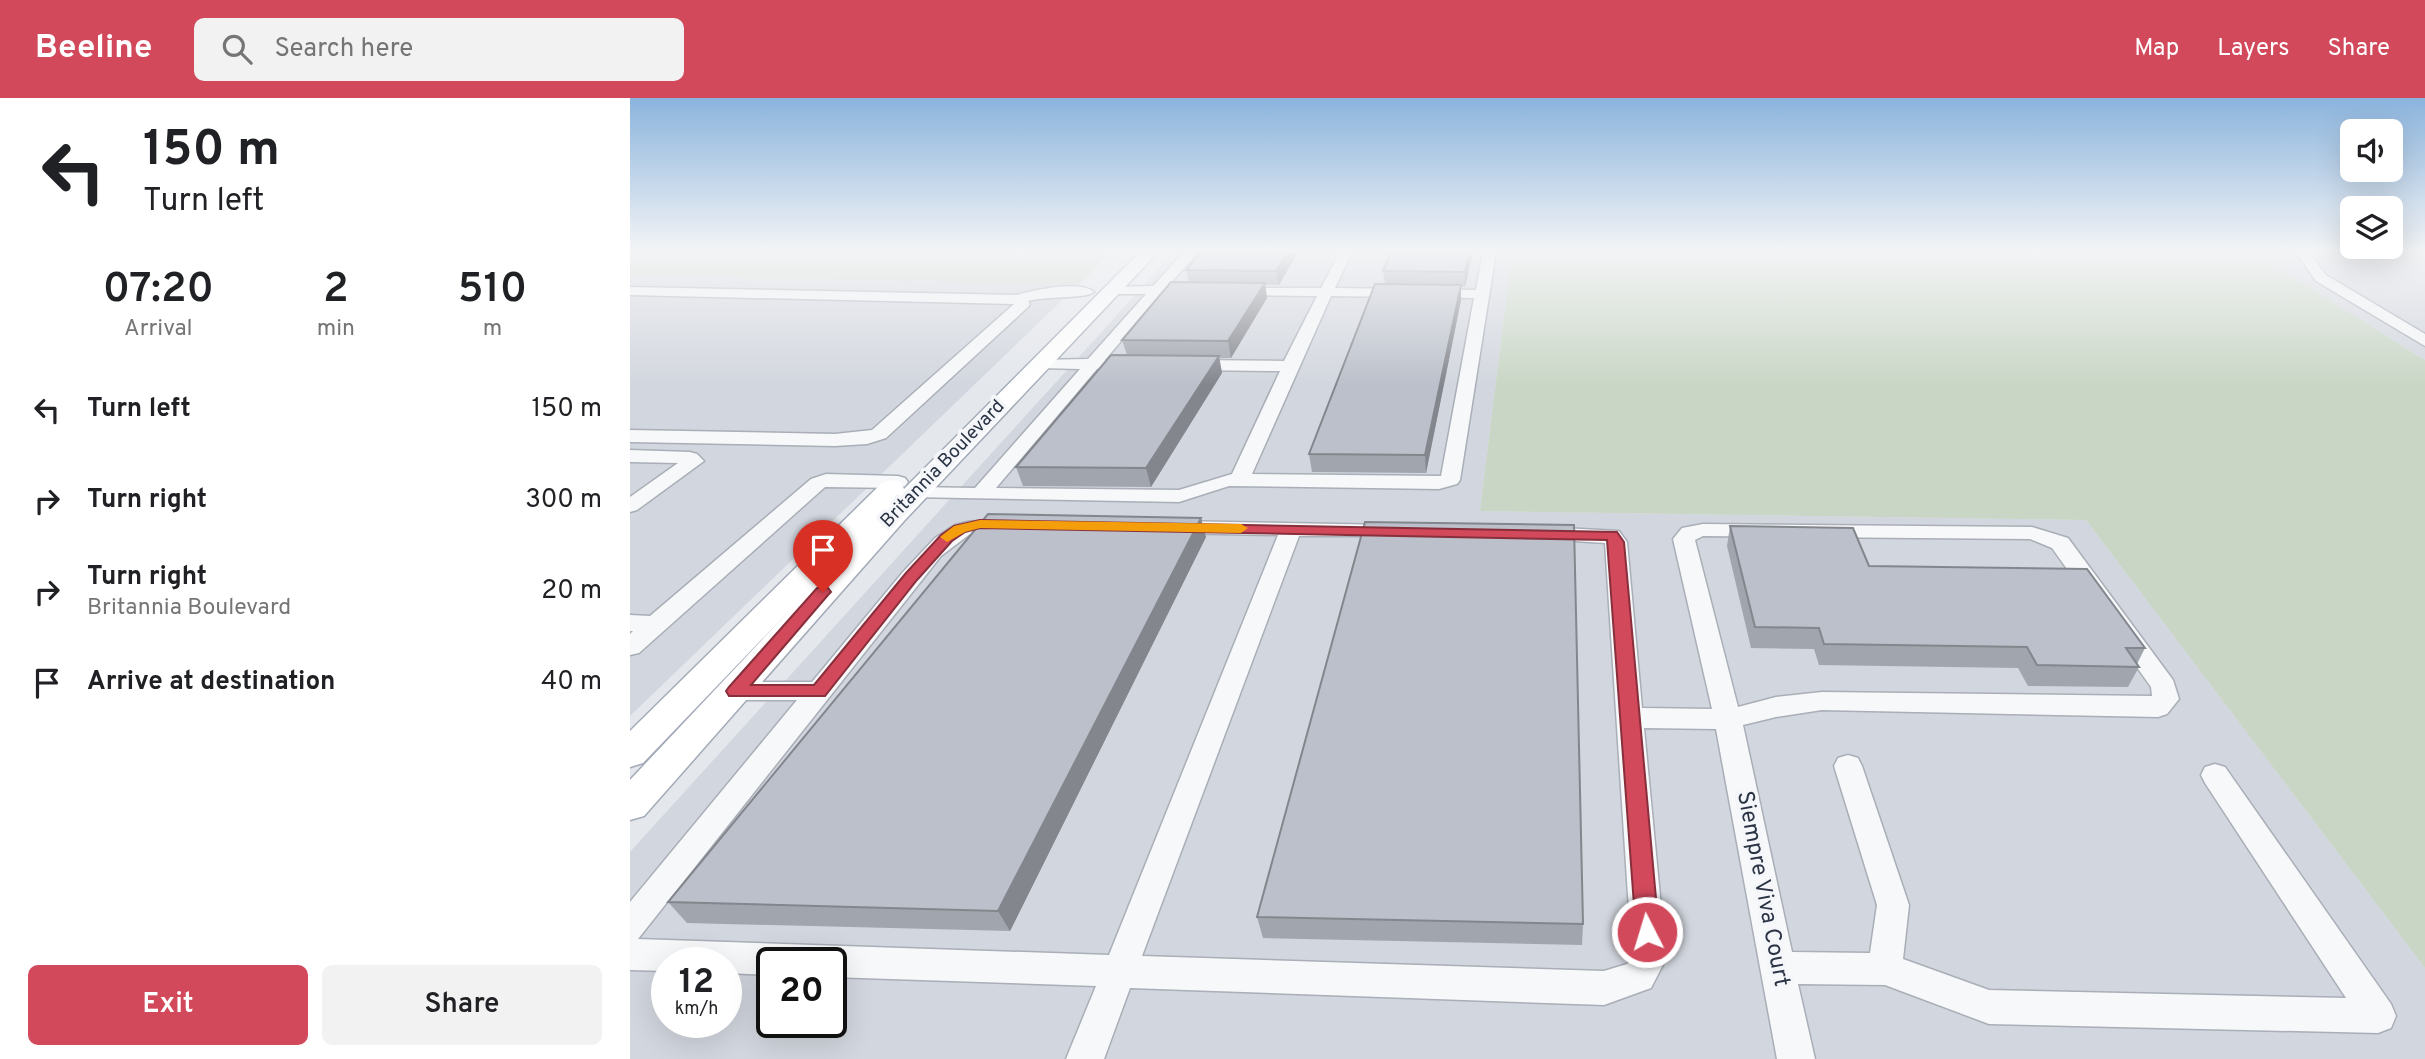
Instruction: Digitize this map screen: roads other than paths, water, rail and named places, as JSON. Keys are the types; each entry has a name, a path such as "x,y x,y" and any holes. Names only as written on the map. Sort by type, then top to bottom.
{"main road":[{"name":"Britannia Boulevard","path":"630,805 823,592 906,488 1092,297"},
{"name":"Britannia Boulevard","path":"630,753 906,488 1041,363 1094,297"}],"street":[{"path":"924,297 1017,299 1025,297"},
{"path":"1239,481 1290,366 1325,297"},
{"path":"630,647 818,484 826,480 980,494 1179,496 1194,494 1217,482 1439,483 1450,480 1482,297"},
{"path":"630,436 835,440 867,438 879,434 1023,304 1017,299"},
{"path":"1041,363 1120,364"},
{"path":"1172,365 1290,366"},
{"path":"630,927 911,577 947,538 960,529 980,524 1034,525"},
{"path":"1142,527 1415,531"},
{"path":"1085,1059 1291,529"},
{"name":"Siempre Viva Court","path":"1728,719 1776,707 1822,701 2158,707 2166,699 2164,686 2060,543 2047,537 2032,533 1703,530 1690,533 1684,539 1728,719 1796,1059"},
{"path":"630,954 1604,988 1639,977 1649,959 1616,542 1611,536 1594,534 1511,533"},
{"path":"630,623 656,624"},
{"path":"735,691 819,691"},
{"path":"1630,718 1728,719"},
{"path":"1848,766 1893,905 1885,969"},
{"path":"1777,968 1885,969 1989,1007 2378,1016 2216,775"}],"lane":[{"path":"980,494 1151,297"},
{"path":"2352,297 2425,341"},
{"path":"630,456 690,457 694,461 630,506"}]}
